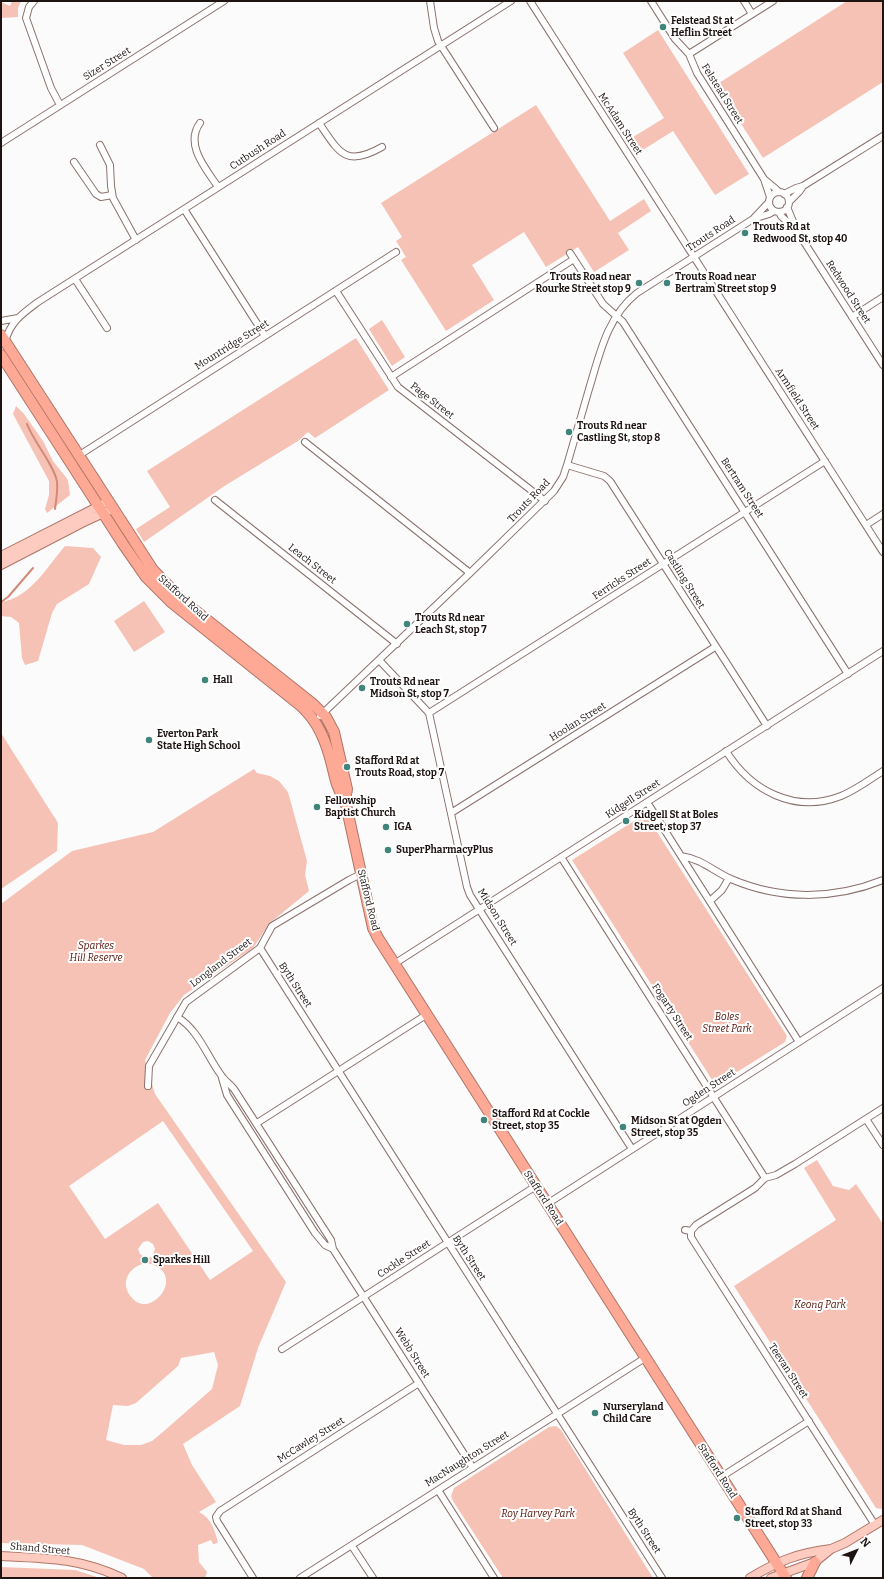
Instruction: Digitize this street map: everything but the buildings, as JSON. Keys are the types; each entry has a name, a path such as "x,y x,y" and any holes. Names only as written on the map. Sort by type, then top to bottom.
{"highway":[{"name":"Stafford Road","path":"3,338 78,456 105,508 141,570 163,595 300,705 315,721 327,746 338,790 345,800"},
{"name":"Stafford Road","path":"1,356 105,508 147,564 176,595 323,713 332,726 337,739 347,789 345,800 373,928 382,945 784,1576"},
{"path":"807,1578 815,1562"}],"main road":[{"path":"1,556 105,508"},
{"path":"1,565 105,508"},
{"path":"771,1578 784,1576 815,1562 831,1549 845,1543 883,1520"},
{"path":"750,1578 776,1562 815,1551 831,1549"},
{"name":"Shand Street","path":"1,1556 54,1558 73,1561 107,1571 122,1578"}],"street":[{"path":"34,1 26,13 27,22 51,88 60,105"},
{"name":"Sizer Street","path":"1,143 224,1"},
{"path":"430,1 436,34 441,46 494,128"},
{"name":"Cutbush Road","path":"3,338 18,318 38,302 511,1"},
{"name":"McAdam Street","path":"530,1 694,257"},
{"name":"Felstead Street","path":"650,1 675,39 689,54 697,73 764,179 770,200"},
{"path":"744,1 752,14"},
{"path":"689,54 773,1"},
{"path":"320,122 338,149 344,155 361,156 382,147"},
{"path":"200,124 195,133 196,150 218,187"},
{"path":"803,186 800,192 784,211 776,211 770,206 772,195 803,186 883,136"},
{"path":"100,146 110,165 112,195 136,240"},
{"path":"74,162 96,194 101,197 112,195"},
{"name":"Felstead Street","path":"764,179 781,193"},
{"path":"781,193 788,199 788,205"},
{"name":"Trouts Road","path":"315,721 545,501 559,484 567,465 605,335 616,316 627,302 638,293 753,219 770,200"},
{"name":"Redwood Street","path":"788,205 797,231 883,365"},
{"path":"184,209 264,336"},
{"name":"Trouts Road","path":"753,219 776,211"},
{"name":"Redwood Street","path":"776,211 797,231"},
{"name":"Mountridge Street","path":"78,456 396,252"},
{"name":"Bertram Street","path":"570,253 603,304 623,322 848,674"},
{"name":"Armfield Street","path":"694,257 883,552"},
{"path":"391,377 574,259"},
{"path":"75,279 106,328"},
{"name":"Page Street","path":"336,290 391,377 402,390 545,501"},
{"path":"852,317 883,298"},
{"name":"Cutbush Road","path":"1,321 18,318"},
{"path":"306,442 470,573"},
{"name":"Ferricks Street","path":"429,713 825,462"},
{"name":"Castling Street","path":"567,465 604,476 610,481 766,726"},
{"name":"Leach Street","path":"215,500 397,644"},
{"path":"866,525 883,514"},
{"name":"Hoolan Street","path":"451,813 715,646"},
{"name":"Kidgell Street","path":"394,964 883,651"},
{"path":"380,660 429,713"},
{"name":"Midson Street","path":"429,713 467,887 479,909 632,1149"},
{"path":"726,751 738,769 758,786 774,795 796,801 822,800 839,796 855,789 883,771"},
{"path":"647,802 799,1042"},
{"path":"682,856 698,860 729,878 761,890 796,896 836,893 883,880"},
{"name":"Fogarty Street","path":"561,857 765,1178"},
{"name":"Longland Street","path":"148,1086 149,1066 186,1002 260,948 272,926 348,880 361,874"},
{"path":"710,901 722,890 729,878"},
{"name":"Byth Street","path":"260,948 662,1578"},
{"name":"Ogden Street","path":"547,1204 883,988"},
{"path":"257,1123 426,1015"},
{"name":"Webb Street","path":"177,1017 183,1020 193,1031 222,1077 234,1089 257,1123 331,1240 333,1249 473,1468"},
{"name":"Webb Street","path":"222,1077 227,1094 315,1233 325,1245 333,1249"},
{"path":"765,1178 779,1174 883,1108"},
{"path":"866,1119 883,1145"},
{"name":"Teevan Street","path":"765,1178 755,1188 688,1231 875,1525"},
{"name":"Cockle Street","path":"282,1349 536,1186"},
{"name":"MacNaughton Street","path":"300,1578 645,1358"},
{"name":"McCawley Street","path":"253,1578 217,1522 216,1517 228,1505 419,1383"},
{"path":"721,1477 809,1421"},
{"path":"438,1490 494,1578"},
{"path":"352,1546 373,1578"}],"green space":[{"path":"12,1 21,1 18,8 18,17 1,18 1,2 10,6"},
{"path":"847,1 883,1 883,82 763,158 716,85"},
{"path":"658,30 749,174 715,195 673,131 638,153 630,139 664,118 623,53"},
{"path":"536,105 610,221 644,199 651,211 618,233 629,250 594,272 578,247 546,267 524,232 472,265 494,300 446,331 401,260 406,257 396,241 402,237 381,203"},
{"path":"382,320 405,357 392,366 369,329"},
{"path":"356,338 389,390 315,438 308,432 298,441 226,485 144,542 136,529 170,507 147,471"},
{"path":"16,406 24,414 43,441 53,461 68,480 70,495 47,513 45,509 49,495 49,481 13,414"},
{"path":"65,546 93,548 101,557 89,584 57,604 52,613 38,661 25,665 22,658 19,623 11,617 1,616 1,602 21,595 29,588"},
{"path":"144,601 165,632 134,652 114,621"},
{"path":"1,733 58,823 57,851 1,889"},
{"name":"Sparkes Hill Reserve","path":"254,769 257,773 270,776 279,781 288,792 307,861 305,875 309,891 270,923 253,948 184,995 170,1013 145,1060 155,1094 286,1282 258,1348 240,1406 183,1444 192,1465 216,1502 199,1512 210,1521 218,1542 213,1544 211,1540 198,1545 199,1562 207,1572 205,1578 153,1578 144,1569 82,1545 1,1543 1,904 72,851 153,832","holes":["163,1121 253,1251 210,1280 158,1203 105,1239 69,1186","148,1241 153,1244 155,1249 152,1257 146,1258 140,1254 138,1249 143,1242","147,1263 160,1268 165,1276 166,1285 162,1294 155,1301 146,1304 137,1302 129,1294 126,1283 132,1270 142,1264","214,1352 218,1365 212,1389 152,1441 141,1445 124,1445 106,1440 113,1405 128,1406 136,1403 178,1366 181,1358"]},
{"name":"Boles Street Park","path":"642,816 648,818 787,1036 785,1042 718,1084 714,1083 572,860"},
{"name":"Keong Park","path":"817,1160 833,1186 849,1190 856,1184 883,1224 883,1507 881,1509 876,1508 734,1286 836,1220 804,1168"},
{"name":"Roy Harvey Park","path":"556,1426 561,1430 653,1578 503,1578 453,1501 451,1496 454,1488 549,1427"},
{"path":"1,1567 75,1570 100,1578 1,1578"}],"waterway":[{"path":"27,424 48,461 57,482 55,509"},
{"path":"1,602 8,597 33,568"}],"place":[{"name":"Felstead St at Heflin Street","path":"663,27"},
{"name":"Trouts Rd at Redwood St, stop 40","path":"745,233"},
{"name":"Trouts Road near Rourke Street stop 9","path":"639,283"},
{"name":"Trouts Road near Bertram Street stop 9","path":"667,283"},
{"name":"Trouts Rd near Castling St, stop 8","path":"569,432"},
{"name":"Trouts Rd near Leach St, stop 7","path":"407,624"},
{"name":"Hall","path":"205,680"},
{"name":"Trouts Rd near Midson St, stop 7","path":"362,688"},
{"name":"Everton Park State High School","path":"149,740"},
{"name":"Stafford Rd at Trouts Road, stop 7","path":"347,767"},
{"name":"Fellowship Baptist Church","path":"317,807"},
{"name":"Kidgell St at Boles Street, stop 37","path":"626,821"},
{"name":"IGA","path":"386,827"},
{"name":"SuperPharmacyPlus","path":"388,850"},
{"name":"Stafford Rd at Cockle Street, stop 35","path":"484,1120"},
{"name":"Midson St at Ogden Street, stop 35","path":"623,1127"},
{"name":"Sparkes Hill","path":"145,1260"},
{"name":"Nurseryland Child Care","path":"595,1413"},
{"name":"Stafford Rd at Shand Street, stop 33","path":"737,1518"}]}
